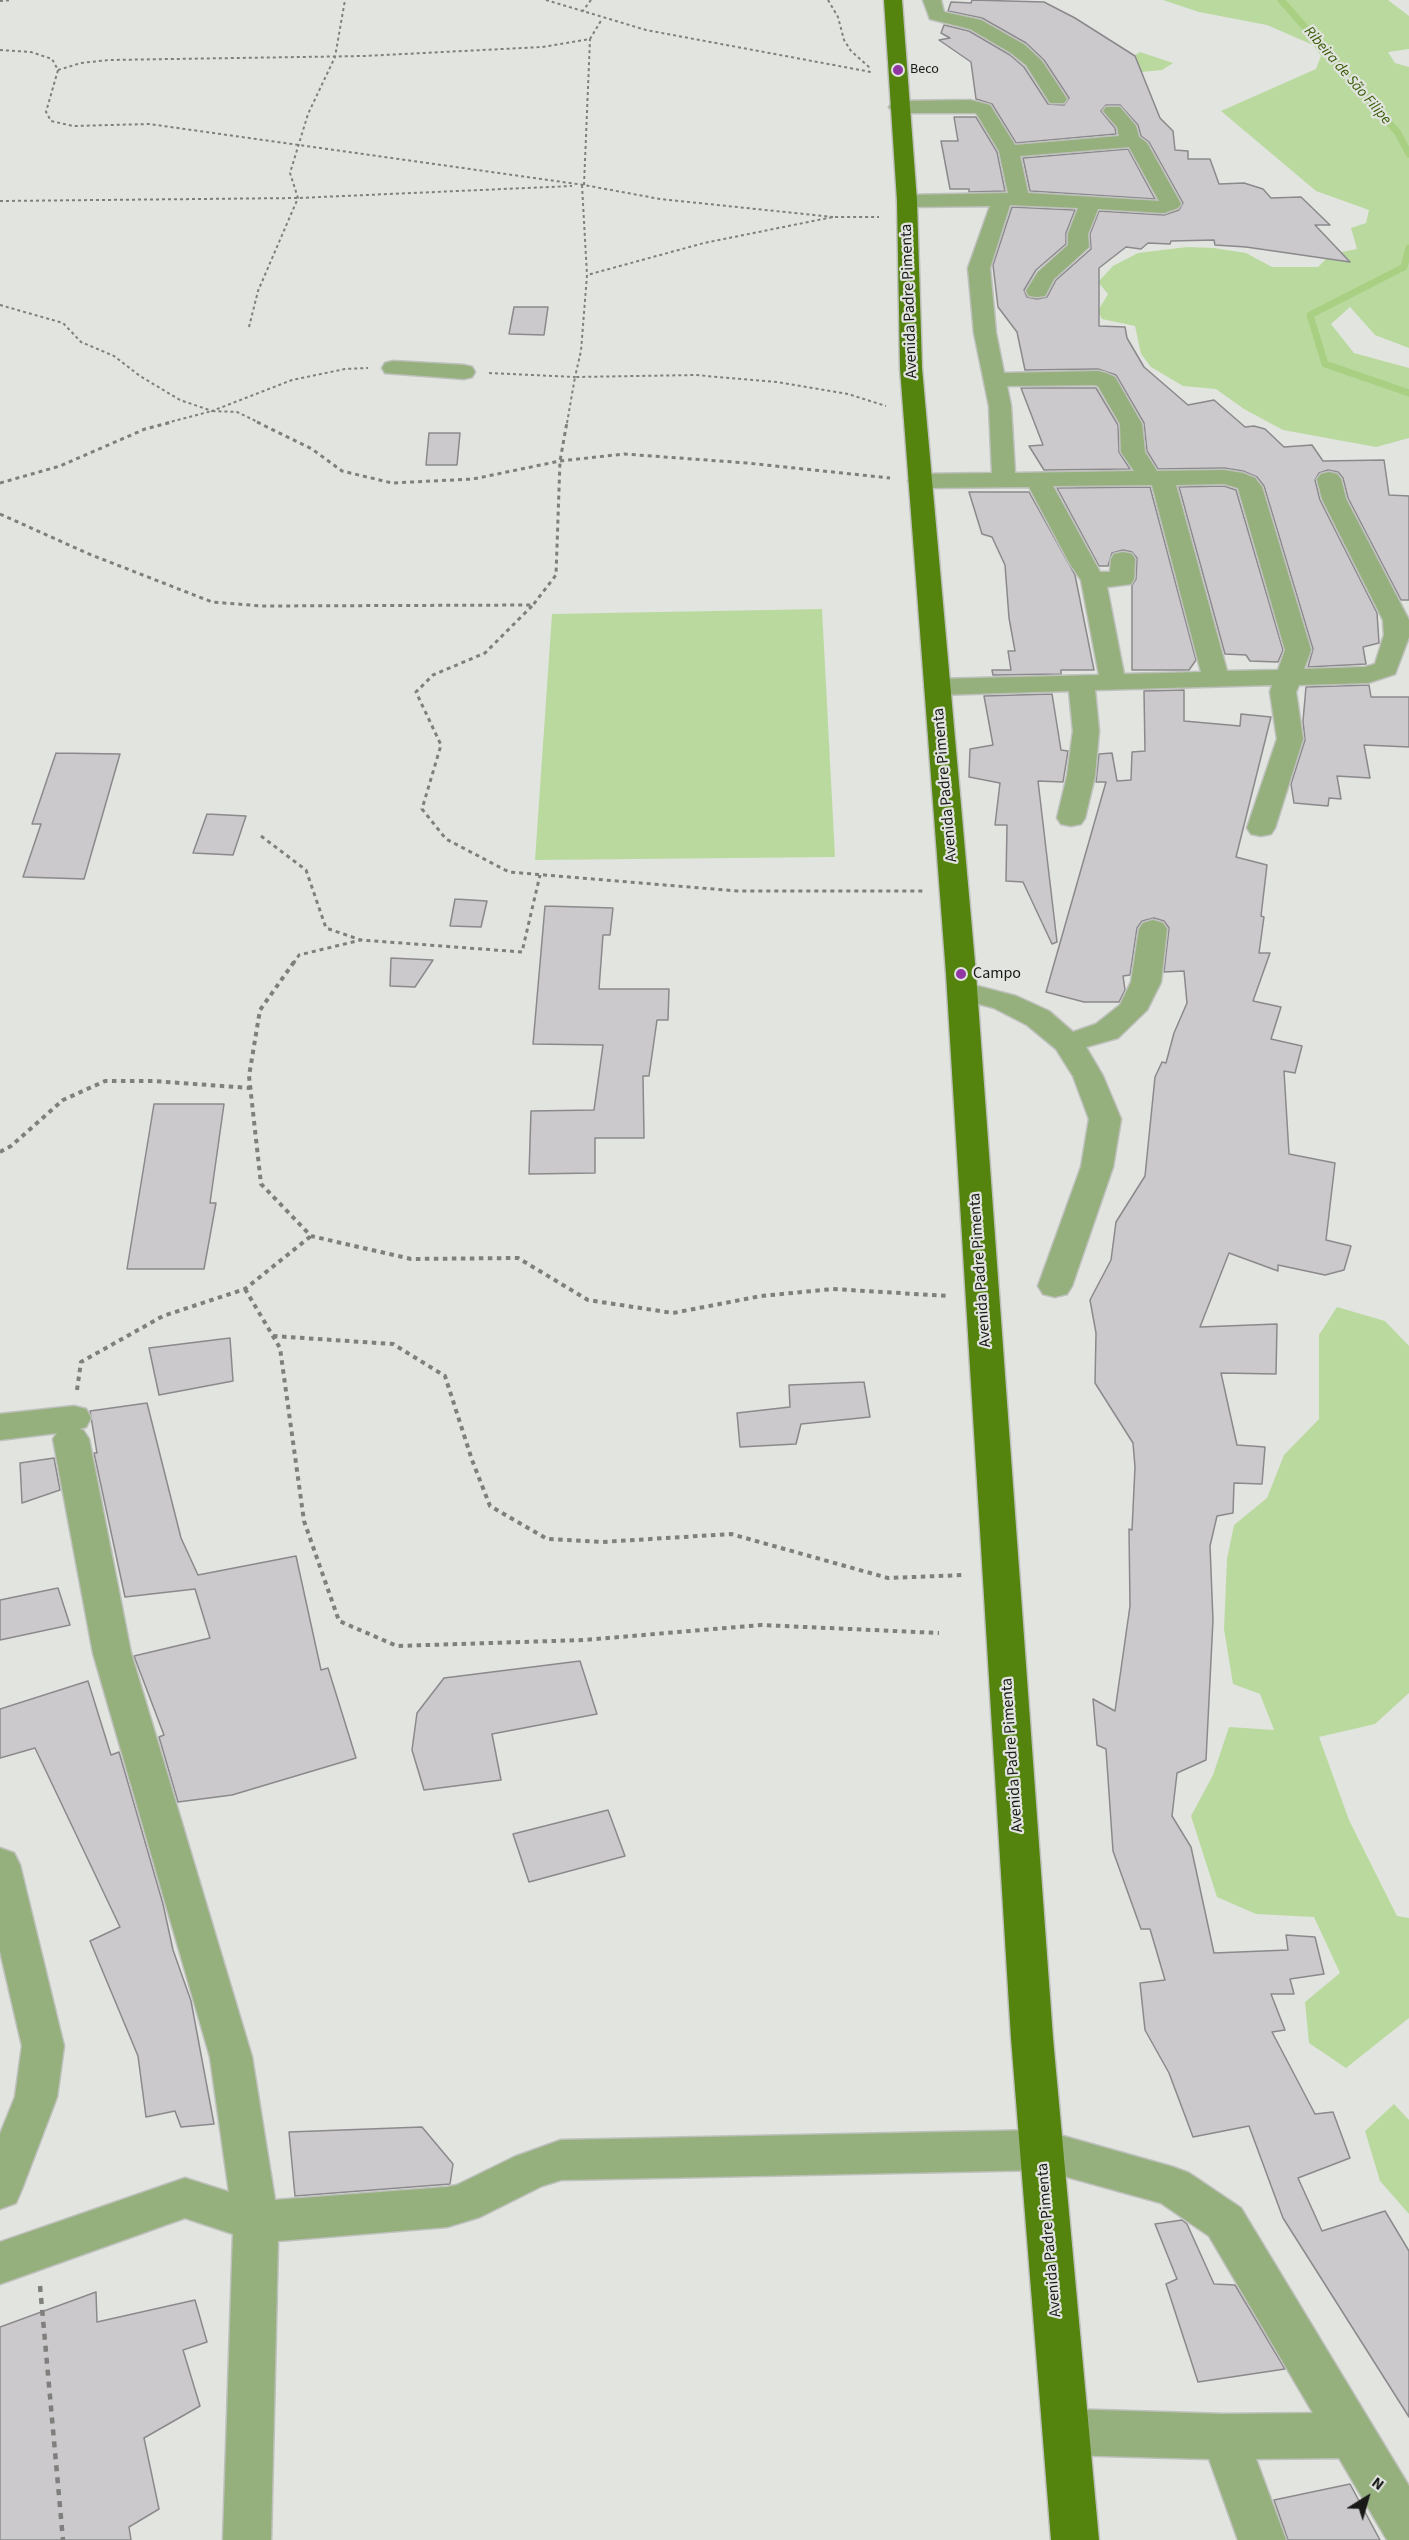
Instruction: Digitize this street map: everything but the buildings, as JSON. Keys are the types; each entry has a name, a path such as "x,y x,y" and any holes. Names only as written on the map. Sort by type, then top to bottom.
{"main road":[{"name":"Avenida Padre Pimenta","path":"893,0 907,209 911,368 962,991 1032,2038 1075,2540"}],"street":[{"path":"932,0 936,15 975,24 1033,61 1057,99"},
{"path":"899,107 970,106 983,110 1009,151 1010,199 979,268 985,333 1000,406 1005,480"},
{"path":"1113,111 1126,126 1130,141"},
{"path":"907,209 1010,199 1164,207 1171,204 1137,143 1130,141 1009,151"},
{"path":"1037,291 1045,276 1079,247 1078,234 1090,203"},
{"path":"393,368 464,372"},
{"path":"994,380 1098,378 1107,382 1131,424 1133,452 1156,478 1216,679"},
{"path":"920,481 1235,478 1250,487 1298,650 1283,692 1290,738 1261,828"},
{"path":"938,687 1379,673 1386,669 1397,635 1396,620 1334,500 1329,478"},
{"path":"1037,479 1082,564 1094,580 1113,682"},
{"path":"1094,580 1122,579 1123,559"},
{"path":"1071,818 1081,776 1086,731 1081,683"},
{"path":"1068,1043 1107,1031 1132,1010 1146,982 1153,929"},
{"path":"962,991 1005,1002 1038,1018 1068,1043 1088,1076 1106,1119 1097,1167 1055,1286"},
{"path":"0,1427 73,1429 112,1653 231,2057 256,2222 247,2540"},
{"path":"0,1865 43,2046 36,2097 0,2189"},
{"path":"19,2256 185,2198 214,2205 256,2222 447,2207 464,2203 529,2171 561,2160 1042,2150 1173,2187 1225,2222 1409,2531"},
{"path":"1067,2432 1224,2437 1352,2436"},
{"path":"1224,2437 1262,2540"}],"path":[{"path":"0,1 11,0"},
{"path":"249,327 258,291 298,198 290,173 308,114 335,57 345,0"},
{"path":"546,0 602,19 645,30 876,73 851,51 844,40 838,17 828,0"},
{"path":"582,12 591,0"},
{"path":"602,19 590,39 584,185 587,275 581,351 560,461 556,575 533,605 485,653 433,675 416,692 441,745 422,809 446,839 509,872 737,891 954,892"},
{"path":"58,69 109,60 335,57 542,47 590,39"},
{"path":"0,50 31,52 52,59 58,69 46,112 51,120 73,126 149,124 584,185 660,199 834,217"},
{"path":"0,201 298,198 584,185"},
{"path":"587,275 704,243 834,217 907,209"},
{"path":"0,305 63,323 81,342 114,356 140,376 180,400 212,411 237,412 312,449 342,471 392,483 473,479 560,461 624,454 747,463 920,481"},
{"path":"0,483 60,466 145,429 212,411 292,380 345,369 393,368"},
{"path":"464,372 575,377 695,375 777,382 848,394 915,415"},
{"path":"0,514 89,554 212,602 262,606 533,605"},
{"path":"261,836 306,870 326,928 361,940 522,952 540,875"},
{"path":"361,940 299,955 260,1010 249,1076 261,1184 312,1236 411,1259 518,1258 588,1300 673,1314 761,1296 833,1289 982,1298"},
{"path":"0,1152 11,1146 63,1100 105,1081 153,1081 250,1088"},
{"path":"73,1429 81,1362 163,1316 244,1289 312,1236"},
{"path":"244,1289 280,1347 304,1521 339,1621 397,1647 584,1640 761,1625 939,1633"},
{"path":"273,1336 393,1344 445,1377 472,1460 490,1506 548,1539 602,1542 731,1534 888,1578 1001,1574"},
{"path":"19,2256 63,2540"}],"green space":[{"path":"1163,0 1388,0 1409,16 1409,49 1388,52 1395,63 1409,67 1409,348 1375,335 1350,307 1331,324 1354,353 1409,368 1409,438 1376,447 1283,430 1244,409 1216,389 1183,386 1151,367 1141,354 1135,326 1102,319 1098,311 1108,294 1098,282 1113,266 1138,253 1187,247 1214,248 1246,253 1272,267 1318,267 1331,254 1357,249 1351,228 1366,223 1369,210 1316,191 1221,111 1316,69 1321,56 1313,45 1267,25 1199,12"},
{"path":"1140,52 1173,63 1162,70 1121,74 1134,56"},
{"path":"822,609 835,857 535,860 552,614"},
{"path":"1337,1307 1385,1321 1409,1346 1409,1693 1375,1724 1319,1737 1349,1820 1397,1916 1409,1918 1409,2018 1346,2068 1309,2043 1305,2002 1340,1973 1314,1917 1256,1914 1217,1897 1191,1816 1213,1775 1229,1727 1274,1730 1260,1694 1233,1684 1224,1629 1227,1559 1234,1525 1267,1498 1284,1455 1319,1419 1319,1335"},
{"path":"1394,2104 1409,2120 1409,2214 1380,2181 1365,2131"}],"waterway":[{"name":"Ribeira de São Filipe","path":"1281,0 1398,133 1409,154"},
{"name":"Ribeira de São Filipe","path":"1409,248 1404,267 1310,315 1325,364 1409,393"}],"place":[{"name":"Beco","path":"898,70"},
{"name":"Campo","path":"961,974"}]}
